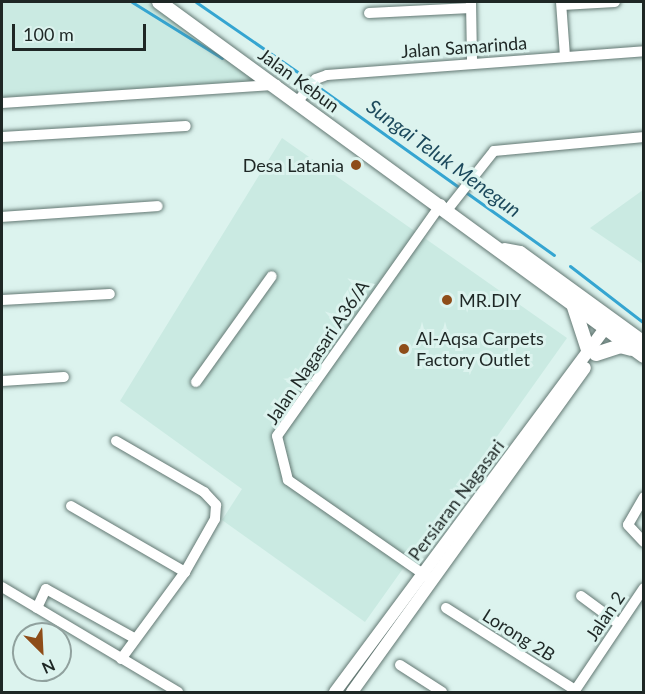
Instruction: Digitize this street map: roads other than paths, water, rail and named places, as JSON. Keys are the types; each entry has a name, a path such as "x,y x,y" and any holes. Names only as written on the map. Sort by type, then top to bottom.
{"main road":[{"name":"Jalan Kebun","path":"159,2 506,250 520,253 641,350"},
{"name":"Jalan Kebun","path":"506,250 513,262 573,304 612,326"},
{"path":"573,304 592,352 620,346 641,350"}],"street":[{"path":"565,56 562,3 615,2"},
{"path":"369,13 471,5 472,62"},
{"name":"Jalan Samarinda","path":"298,101 316,79 327,75 472,62 644,51"},
{"path":"2,103 276,85"},
{"path":"2,137 186,126"},
{"name":"Jalan Nagasari A36/A","path":"428,577 288,480 277,436 445,206 463,189 489,155 499,149 644,137"},
{"path":"2,216 158,206"},
{"path":"196,382 272,276"},
{"path":"2,300 110,294"},
{"name":"Persiaran Nagasari","path":"335,693 428,577 612,326"},
{"path":"2,381 64,377"},
{"path":"116,441 204,492 216,505 215,519 185,572 121,658"},
{"path":"644,497 628,525 644,542"},
{"path":"71,506 185,572"},
{"name":"Persiaran Nagasari","path":"352,693 428,577"},
{"path":"2,586 178,693"},
{"name":"Jalan 2","path":"575,691 644,588"},
{"path":"37,608 46,589 134,638"},
{"path":"581,596 619,624"},
{"name":"Lorong 2B","path":"446,608 575,691"},
{"path":"400,665 442,693"}],"waterway":[{"path":"132,2 222,58"},
{"name":"Sungai Teluk Menegun","path":"196,2 306,78"},
{"name":"Sungai Teluk Menegun","path":"317,86 554,255"},
{"name":"Sungai Teluk Menegun","path":"570,266 644,323"}],"place":[{"name":"Desa Latania","path":"356,165"},
{"name":"MR.DIY","path":"447,300"},
{"name":"Al-Aqsa Carpets Factory Outlet","path":"404,349"}]}
